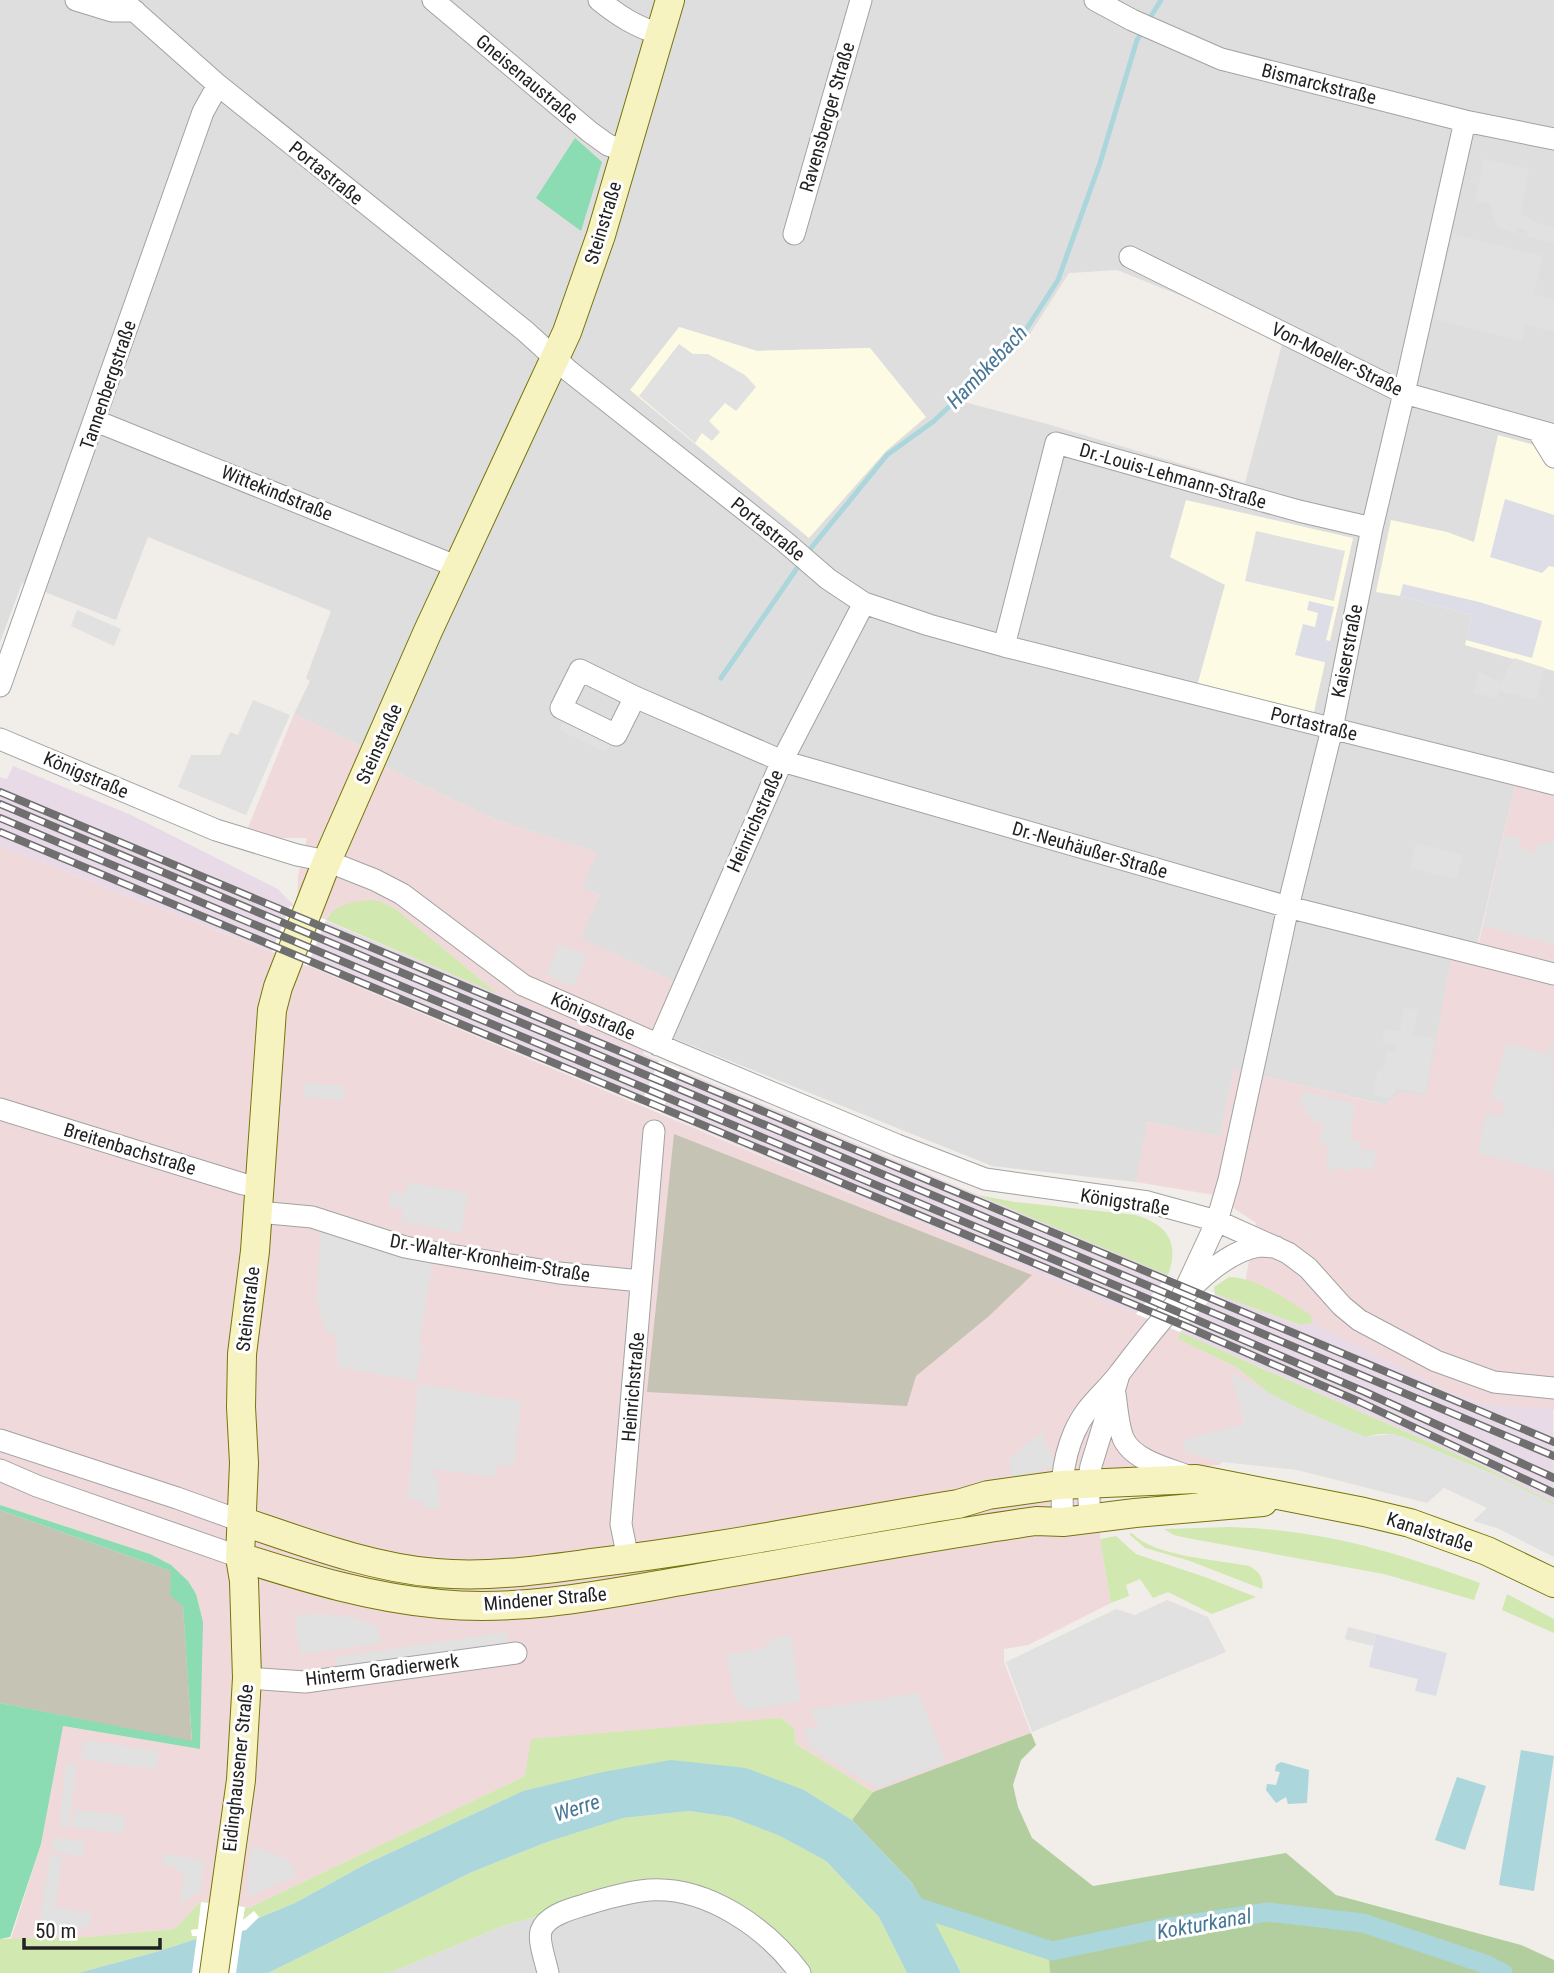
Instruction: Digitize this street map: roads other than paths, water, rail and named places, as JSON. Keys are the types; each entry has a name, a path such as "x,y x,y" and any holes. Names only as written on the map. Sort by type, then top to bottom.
{"main road":[{"name":"Steinstraße","path":"241,1521 244,1463 242,1354 259,1199 272,1010 278,987 327,861 457,567 556,359 601,234 670,0"},
{"name":"Kanalstraße","path":"1074,1484 1196,1479 1364,1512 1410,1523 1487,1551 1554,1584"},
{"name":"Mindener Straße","path":"241,1521 377,1564 438,1573 517,1572 628,1559 958,1504 988,1495 1074,1484"},
{"name":"Kanalstraße","path":"1076,1520 1298,1500"},
{"name":"Mindener Straße","path":"240,1557 309,1579 383,1597 442,1604 507,1606 612,1593 1036,1521 1076,1520"},
{"name":"Eidinghausener Straße","path":"214,1973 241,1780 247,1678 244,1581 240,1557 241,1521"}],"street":[{"path":"76,0 112,11 129,5"},
{"name":"Gneisenaustraße","path":"433,0 590,132 608,145 625,151"},
{"path":"599,0 620,17 660,34"},
{"name":"Ravensberger Straße","path":"794,234 861,0"},
{"name":"Bismarckstraße","path":"1095,0 1132,20 1221,59 1465,121 1554,139"},
{"name":"Portastraße","path":"129,5 218,85 816,568 864,603 1004,646 1554,784"},
{"name":"Tannenbergstraße","path":"0,686 96,421 203,112 218,85"},
{"name":"Kaiserstraße","path":"1183,1294 1217,1221 1229,1180 1288,907 1332,729 1372,528 1465,121"},
{"name":"Von-Moeller-Straße","path":"1130,257 1404,393 1546,433"},
{"name":"Wittekindstraße","path":"96,421 457,567"},
{"path":"1546,433 1554,457"},
{"name":"Dr.-Louis-Lehmann-Straße","path":"1004,646 1056,443 1299,511 1372,528"},
{"name":"Heinrichstraße","path":"658,1045 782,761 864,603"},
{"name":"Dr.-Neuhäußer-Straße","path":"635,697 782,761 1288,907 1554,974"},
{"name":"Königstraße","path":"0,739 216,831 327,861 366,876 402,894 523,985 658,1045 956,1170 985,1179 1149,1202 1217,1221 1278,1248 1308,1268 1342,1306 1359,1320 1436,1361 1494,1382 1554,1388"},
{"name":"Breitenbachstraße","path":"0,1109 243,1184 259,1199"},
{"name":"Heinrichstraße","path":"628,1559 621,1524 654,1131"},
{"name":"Dr.-Walter-Kronheim-Straße","path":"259,1199 405,1247 559,1273 641,1281"},
{"path":"1076,1520 1074,1484 1065,1462 1077,1426 1088,1406 1116,1382 1183,1294 1241,1252 1260,1246 1278,1248"},
{"path":"1116,1382 1123,1439 1131,1449 1142,1457 1196,1479"},
{"name":"Mindener Straße","path":"0,1440 241,1521"},
{"name":"Mindener Straße","path":"0,1470 37,1486 240,1557"},
{"name":"Hinterm Gradierwerk","path":"247,1678 305,1682 516,1653"},
{"path":"548,1973 541,1928 551,1919 605,1898 650,1890 682,1892 713,1902 752,1925 787,1956 800,1973"}],"water":[{"path":"1521,1750 1554,1756 1534,1891 1499,1885"},
{"name":"Werre","path":"671,1760 746,1768 804,1790 852,1820 912,1883 961,1973 907,1973 879,1917 826,1861 780,1836 731,1817 689,1811 623,1818 547,1842 472,1872 268,1973 78,1973 156,1952 249,1922 295,1903 366,1864 523,1791 603,1772"},
{"path":"1281,1762 1309,1770 1307,1803 1288,1804 1286,1797 1276,1803 1266,1790 1267,1784 1276,1785 1280,1772 1275,1771 1276,1765"},
{"path":"1457,1777 1486,1786 1465,1850 1435,1840"}],"waterway":[{"name":"Hambkebach","path":"1148,21 1161,0"},
{"name":"Hambkebach","path":"807,553 887,455 934,421 1020,339 1058,280 1100,163 1137,40 1143,30"},
{"name":"Hambkebach","path":"721,678 802,561"},
{"name":"Kokturkanal","path":"905,1903 1052,1951 1163,1928 1268,1912 1363,1923 1485,1964 1503,1973"}],"railway":[{"path":"0,792 1554,1442"},
{"path":"0,804 1554,1456"},
{"path":"0,818 1148,1299 1365,1392 1554,1478"},
{"path":"0,832 1185,1326 1360,1402 1554,1493"}]}
